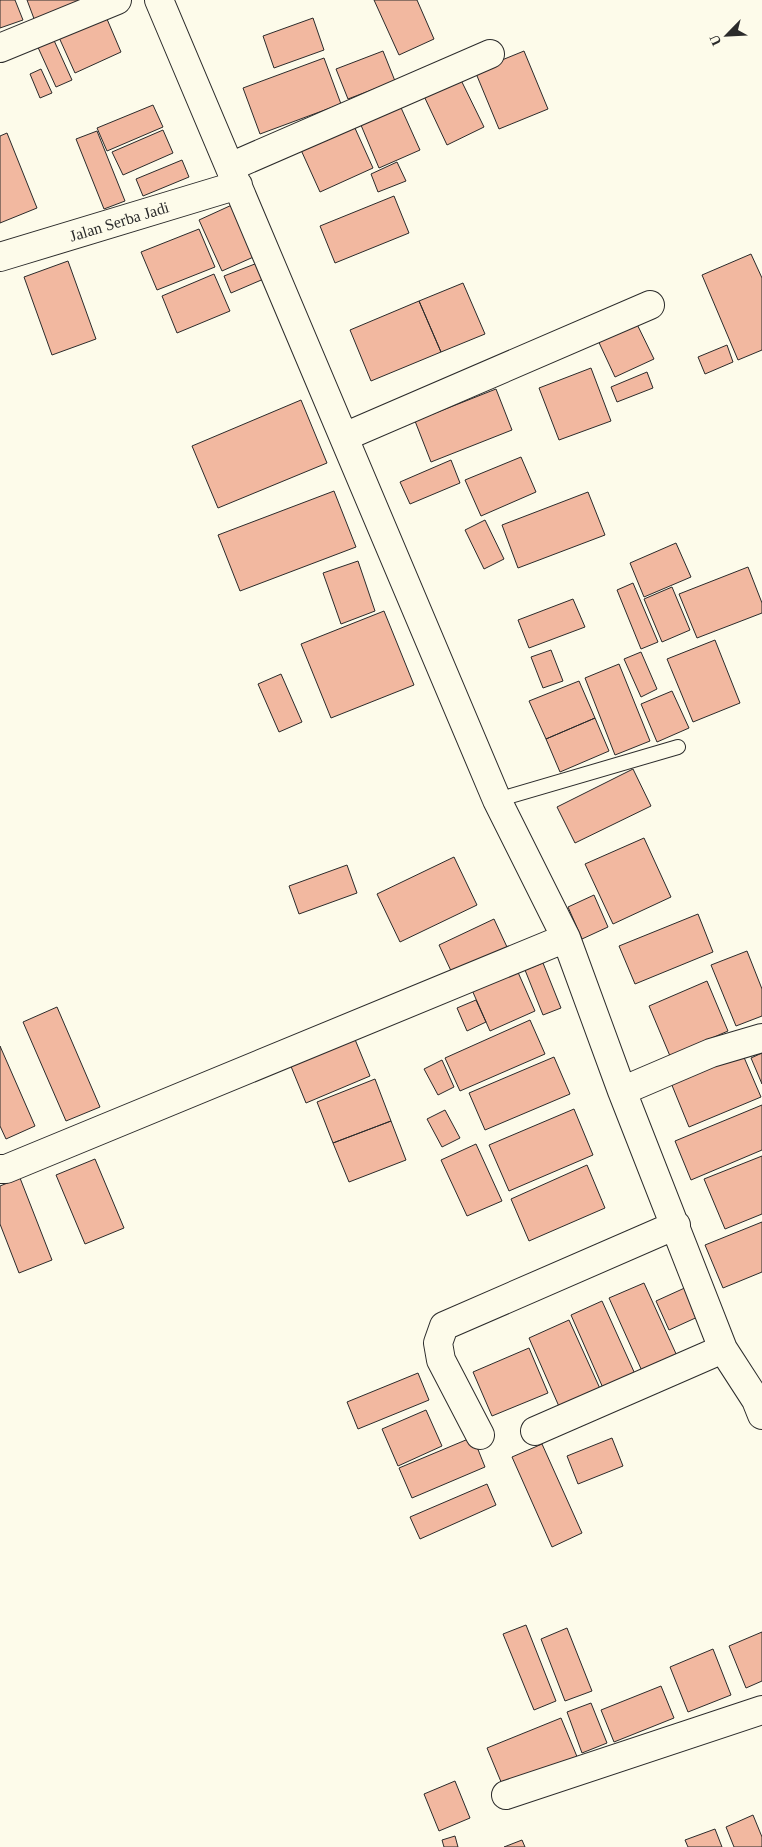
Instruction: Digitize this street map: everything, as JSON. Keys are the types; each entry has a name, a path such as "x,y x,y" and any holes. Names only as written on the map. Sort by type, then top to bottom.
{"street":[{"path":"0,48 117,0"},
{"path":"159,0 497,800 566,938 622,1091 723,1349 760,1404"},
{"name":"Jalan Serba Jadi","path":"0,257 234,176 490,54"},
{"path":"344,437 650,305"},
{"path":"0,1169 15,1165 566,938"},
{"path":"622,1091 711,1052 762,1038"},
{"path":"480,1435 441,1360 438,1343 444,1326 676,1225"},
{"path":"534,1431 723,1349"},
{"path":"506,1795 762,1710"}],"lane":[{"path":"497,800 678,746"}],"building":[{"path":"0,0 15,0 23,20 0,28"},
{"path":"27,0 95,0 36,24"},
{"path":"374,0 417,0 434,39 399,55"},
{"path":"104,12 121,52 75,73 57,33"},
{"path":"313,18 324,50 274,68 263,36"},
{"path":"52,36 72,80 56,87 36,43"},
{"path":"383,51 395,81 348,99 336,69"},
{"path":"524,51 548,109 499,129 475,71"},
{"path":"324,58 341,104 260,134 243,88"},
{"path":"41,69 52,93 40,98 30,74"},
{"path":"459,76 484,127 447,145 423,94"},
{"path":"398,101 420,150 379,168 358,118"},
{"path":"153,105 163,127 107,151 97,128"},
{"path":"354,126 373,168 320,192 301,150"},
{"path":"163,130 173,153 123,175 112,152"},
{"path":"97,131 125,201 104,209 76,139"},
{"path":"7,133 37,208 0,223 0,136"},
{"path":"182,160 189,177 143,196 136,179"},
{"path":"397,162 406,181 378,192 371,174"},
{"path":"394,196 409,233 335,263 320,226"},
{"path":"234,204 258,255 222,271 199,220"},
{"path":"199,229 215,267 157,290 141,252"},
{"path":"751,254 762,278 762,350 738,360 702,275"},
{"path":"68,261 96,339 52,355 24,277"},
{"path":"260,262 266,278 231,293 224,276"},
{"path":"214,274 230,311 177,333 162,296"},
{"path":"463,283 485,334 441,352 419,301"},
{"path":"419,301 441,352 371,381 350,330"},
{"path":"633,316 654,359 615,377 595,334"},
{"path":"727,345 733,362 705,374 698,357"},
{"path":"591,368 611,421 559,440 539,388"},
{"path":"647,372 653,388 617,402 611,387"},
{"path":"496,389 512,430 431,462 415,421"},
{"path":"301,400 327,463 218,508 192,446"},
{"path":"521,457 536,492 481,516 465,480"},
{"path":"451,460 460,483 410,504 400,482"},
{"path":"334,491 356,547 240,591 218,535"},
{"path":"588,492 605,535 518,568 502,525"},
{"path":"485,520 504,559 484,569 465,530"},
{"path":"676,543 691,577 644,597 630,563"},
{"path":"358,561 375,611 341,624 323,573"},
{"path":"748,567 762,603 762,613 697,638 679,594"},
{"path":"633,583 658,642 641,649 617,590"},
{"path":"672,587 690,630 662,642 644,599"},
{"path":"573,599 585,627 529,648 518,620"},
{"path":"384,611 414,685 331,718 301,644"},
{"path":"715,640 740,703 693,722 667,659"},
{"path":"551,650 563,681 543,688 531,657"},
{"path":"641,652 657,689 641,697 624,659"},
{"path":"619,664 650,741 615,755 585,678"},
{"path":"281,674 302,722 279,732 258,684"},
{"path":"579,681 595,718 546,739 529,701"},
{"path":"672,691 689,728 657,742 641,704"},
{"path":"595,718 609,751 560,772 546,739"},
{"path":"633,769 651,806 575,843 557,807"},
{"path":"644,838 671,897 613,924 585,864"},
{"path":"454,857 477,905 400,942 377,894"},
{"path":"347,865 357,893 299,914 289,886"},
{"path":"594,895 608,927 582,939 568,907"},
{"path":"698,914 713,952 635,984 619,946"},
{"path":"494,919 507,947 452,973 439,945"},
{"path":"747,951 762,989 762,1016 736,1026 711,965"},
{"path":"543,963 561,1008 543,1015 525,970"},
{"path":"517,970 535,1011 490,1031 472,990"},
{"path":"707,981 728,1031 670,1056 649,1006"},
{"path":"476,1000 486,1022 467,1031 457,1008"},
{"path":"57,1007 100,1107 66,1121 23,1022"},
{"path":"530,1020 545,1054 460,1091 445,1058"},
{"path":"354,1037 370,1076 306,1103 290,1064"},
{"path":"0,1046 35,1126 6,1139 0,1126"},
{"path":"740,1048 761,1097 689,1127 669,1078"},
{"path":"762,1053 762,1084 751,1058"},
{"path":"554,1057 570,1094 485,1130 469,1093"},
{"path":"442,1060 454,1087 438,1095 424,1069"},
{"path":"375,1079 391,1121 333,1143 317,1102"},
{"path":"762,1105 762,1150 691,1180 675,1141"},
{"path":"574,1109 593,1155 509,1191 489,1145"},
{"path":"445,1110 460,1138 442,1147 427,1119"},
{"path":"391,1121 406,1160 349,1182 333,1143"},
{"path":"476,1144 502,1201 467,1216 441,1160"},
{"path":"762,1156 762,1214 725,1229 704,1179"},
{"path":"95,1159 124,1228 85,1244 56,1175"},
{"path":"587,1165 605,1208 529,1241 511,1199"},
{"path":"20,1178 52,1260 19,1273 0,1224 0,1186"},
{"path":"762,1222 762,1272 723,1288 705,1245"},
{"path":"644,1283 677,1356 642,1371 609,1298"},
{"path":"689,1286 702,1315 669,1330 656,1301"},
{"path":"602,1301 635,1374 603,1388 571,1315"},
{"path":"569,1320 602,1393 561,1411 529,1338"},
{"path":"529,1348 548,1393 492,1416 473,1372"},
{"path":"418,1373 429,1400 358,1429 347,1402"},
{"path":"426,1410 442,1446 398,1466 382,1429"},
{"path":"473,1437 485,1467 412,1498 399,1468"},
{"path":"612,1438 623,1466 578,1484 567,1456"},
{"path":"542,1444 582,1533 552,1547 512,1457"},
{"path":"487,1484 496,1505 420,1539 410,1517"},
{"path":"526,1625 556,1701 534,1710 503,1634"},
{"path":"567,1628 592,1691 565,1701 541,1639"},
{"path":"762,1632 762,1681 746,1688 729,1646"},
{"path":"713,1649 731,1695 688,1712 670,1667"},
{"path":"661,1686 674,1718 614,1742 601,1710"},
{"path":"591,1703 607,1743 582,1753 567,1712"},
{"path":"561,1718 578,1759 504,1789 487,1748"},
{"path":"455,1781 470,1818 439,1831 424,1794"},
{"path":"753,1815 762,1837 762,1847 734,1847 726,1827"},
{"path":"715,1829 722,1847 688,1847 685,1840"},
{"path":"455,1836 458,1847 444,1847 442,1840"},
{"path":"522,1840 525,1847 504,1847"}]}
